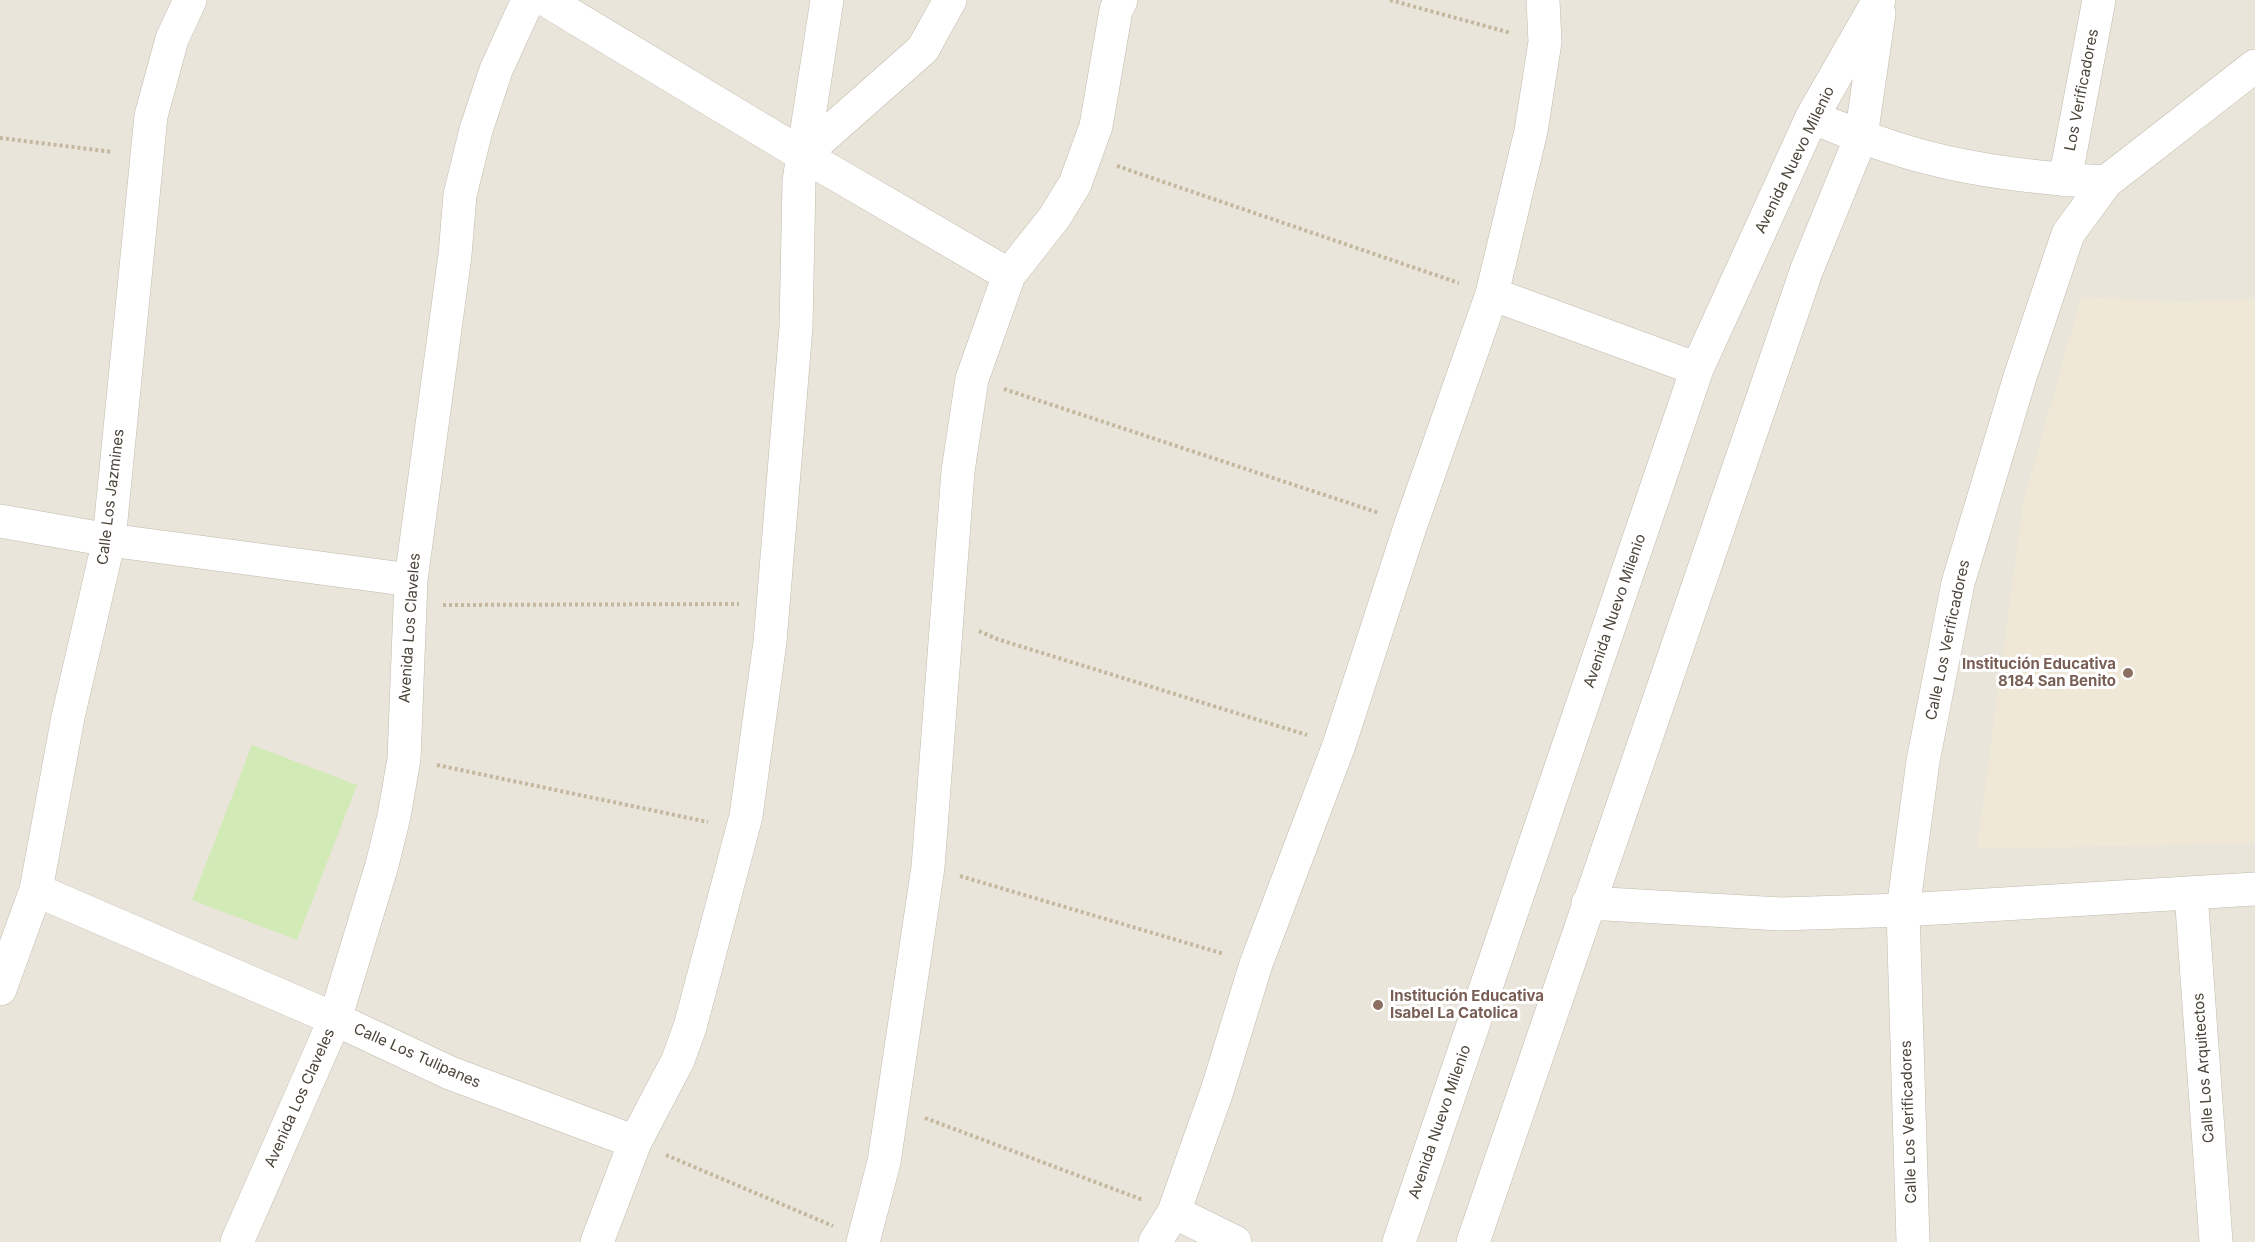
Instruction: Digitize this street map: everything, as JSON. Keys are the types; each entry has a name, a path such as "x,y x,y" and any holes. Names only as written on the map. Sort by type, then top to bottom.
{"street":[{"name":"Calle Los Jazmines","path":"0,989 36,890 68,717 109,540 151,116 172,39 190,0"},
{"name":"Avenida Los Claveles","path":"237,1242 335,1019 382,865 394,816 404,759 410,592 462,185 476,130 496,70 528,0"},
{"path":"546,0 803,155 1009,275"},
{"path":"597,1242 635,1142 678,1060 690,1027 746,816 773,604 796,327 799,181 827,0"},
{"path":"803,155 923,49 950,0"},
{"path":"863,1241 884,1162 928,867 958,471 972,379 1009,275 1054,218 1075,184 1096,126 1116,10 1121,0"},
{"path":"1155,1242 1174,1212 1217,1092 1256,964 1339,745 1411,524 1491,294 1531,131 1545,42 1543,0"},
{"name":"Avenida Nuevo Milenio","path":"1398,1242 1697,369 1812,117 1880,0"},
{"name":"Avenida Nuevo Milenio","path":"1473,1242 1807,269 1862,137 1880,0"},
{"name":"Los Verificadores","path":"2065,180 2099,0"},
{"name":"Calle Los Verificadores","path":"1913,1242 1903,910 1923,761 1958,583 2019,377 2068,234 2106,182 2255,66"},
{"path":"1812,117 1862,137 1928,158 1996,172 2106,182"},
{"path":"1491,294 1697,369"},
{"path":"0,521 410,592"},
{"path":"1588,903 1780,914 1903,910 2255,889"},
{"name":"Calle Los Tulipanes","path":"36,890 335,1019 450,1073 635,1142"},
{"name":"Calle Los Arquitectos","path":"2192,893 2216,1242"},
{"path":"1174,1212 1235,1242"}],"path":[{"path":"1390,0 1545,42"},
{"path":"0,138 146,157"},
{"path":"1085,155 1491,294"},
{"path":"972,379 1411,524"},
{"path":"410,592 773,604"},
{"path":"948,619 998,639 1339,745"},
{"path":"404,759 742,829"},
{"path":"928,867 1256,964"},
{"path":"891,1105 1174,1212"},
{"path":"635,1142 863,1241"}],"shaded area":[{"path":"0,0 2255,0 2255,1242 0,1242"},
{"name":"Institución Educativa 8184 San Benito","path":"2081,297 2182,302 2255,299 2255,843 1977,849 2023,504"}],"green space":[{"path":"252,745 357,785 297,940 192,900"}],"place":[{"name":"Institución Educativa 8184 San Benito","path":"2128,673"},
{"name":"Institución Educativa Isabel La Catolica","path":"1378,1005"}]}
